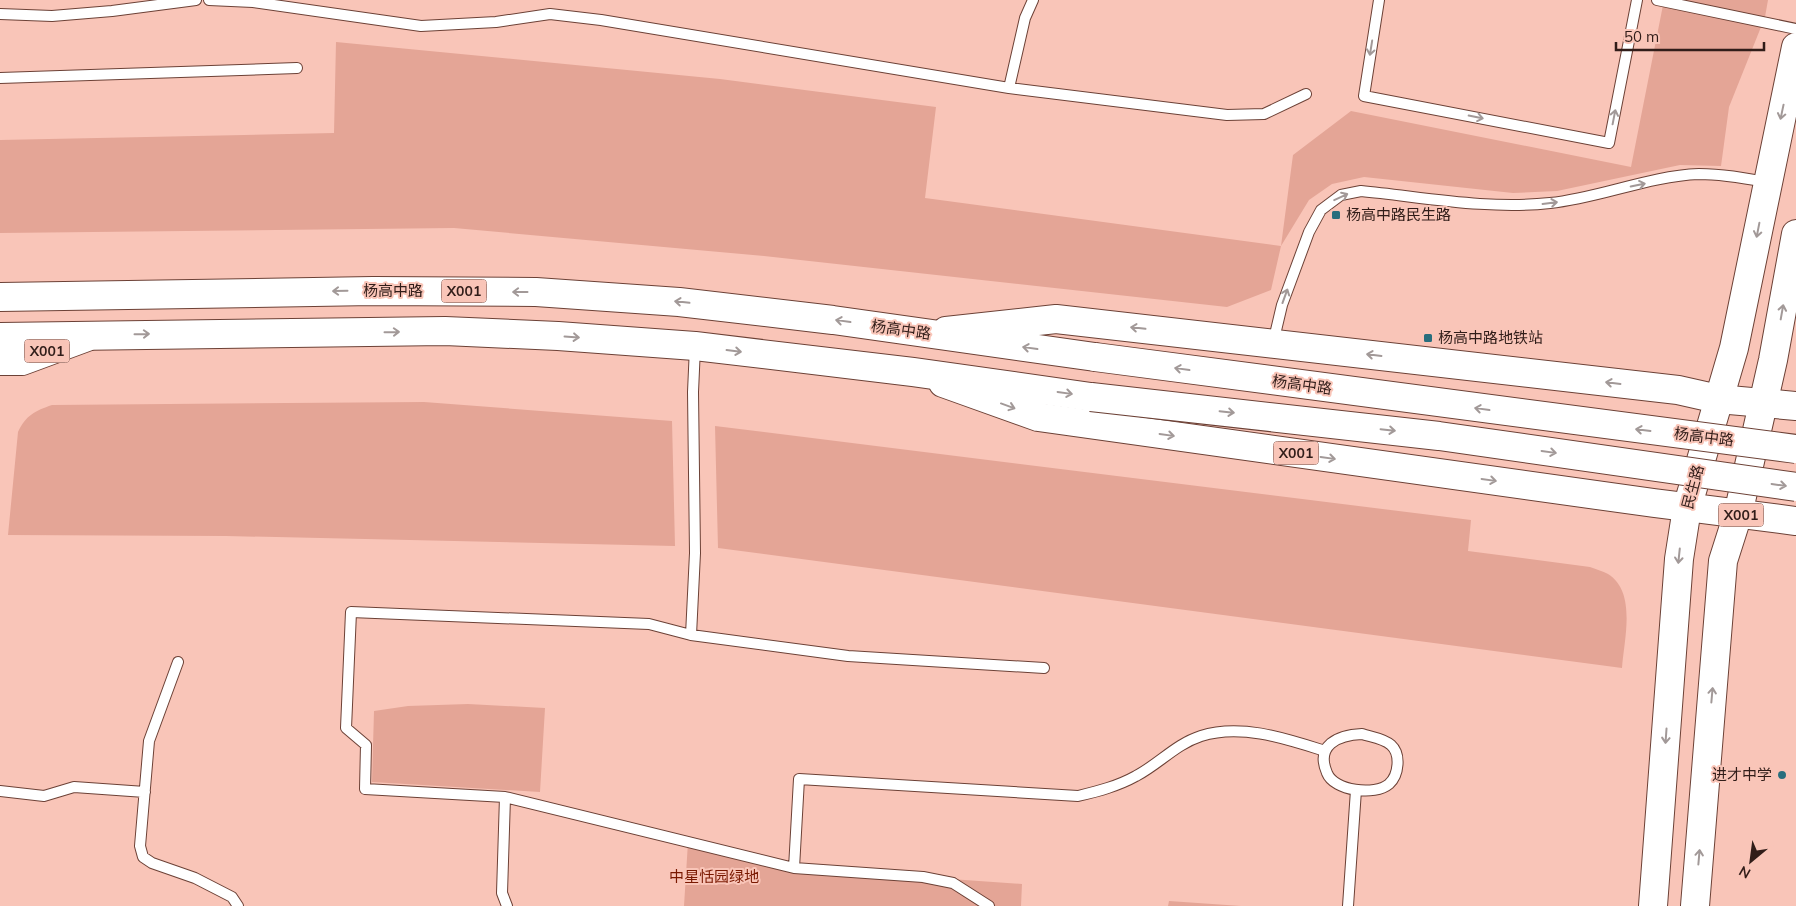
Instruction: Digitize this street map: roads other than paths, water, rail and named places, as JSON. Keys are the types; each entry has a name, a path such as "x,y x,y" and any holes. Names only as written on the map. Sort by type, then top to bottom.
{"main road":[{"name":"民生路","path":"1653,906 1678,559 1687,508 1734,348 1796,47"},
{"path":"1695,906 1723,561 1738,514 1773,360 1796,234"},
{"name":"杨高中路","path":"0,297 373,291 536,292 680,302 1796,449"},
{"name":"X001","path":"926,333 1056,319 1678,390 1718,398 1763,401 1796,406"},
{"name":"X001","path":"0,337 445,331 558,336 695,346 912,372 1091,397 1439,436 1796,487"},
{"name":"X001","path":"0,361 22,361 93,335"},
{"name":"X001","path":"912,372 1038,417 1687,508 1796,521"}],"lane":[{"path":"0,14 52,16 112,11 196,0"},
{"path":"208,0 253,2 421,26 496,22 550,14 601,20 1009,88 1227,115 1264,114 1306,94"},
{"path":"1009,88 1025,18 1033,0"},
{"path":"1379,0 1364,96 1609,143 1637,0"},
{"path":"1657,0 1796,29"},
{"path":"0,78 297,68"},
{"path":"1273,343 1282,304 1309,232 1321,210 1341,196 1361,191 1510,206 1551,203 1666,178 1697,174 1728,175 1767,182"},
{"path":"691,635 695,553 693,392 695,346"},
{"path":"988,906 952,883 923,877 794,868 505,797 365,789 366,746 346,728 351,612 649,624 691,635 848,656 1044,668"},
{"path":"178,662 149,740 140,846 143,857 152,863 196,878 232,897 238,906"},
{"path":"794,868 800,779 1078,796 1108,789 1138,776 1173,749 1202,736 1239,731 1290,740 1325,751"},
{"path":"1346,734 1362,734 1392,745 1397,757 1397,771 1389,784 1376,789 1356,790 1339,785 1328,776 1323,764 1325,751 1334,741 1346,734"},
{"path":"0,792 44,796 74,787 145,792"},
{"path":"1348,906 1356,790"},
{"path":"505,797 502,893 507,906"}],"place":[{"name":"杨高中路民生路","path":"1336,215"},
{"name":"杨高中路地铁站","path":"1428,338"},
{"name":"进才中学","path":"1782,775"}],"park label":[{"name":"中星恬园绿地","path":"714,877"}]}
